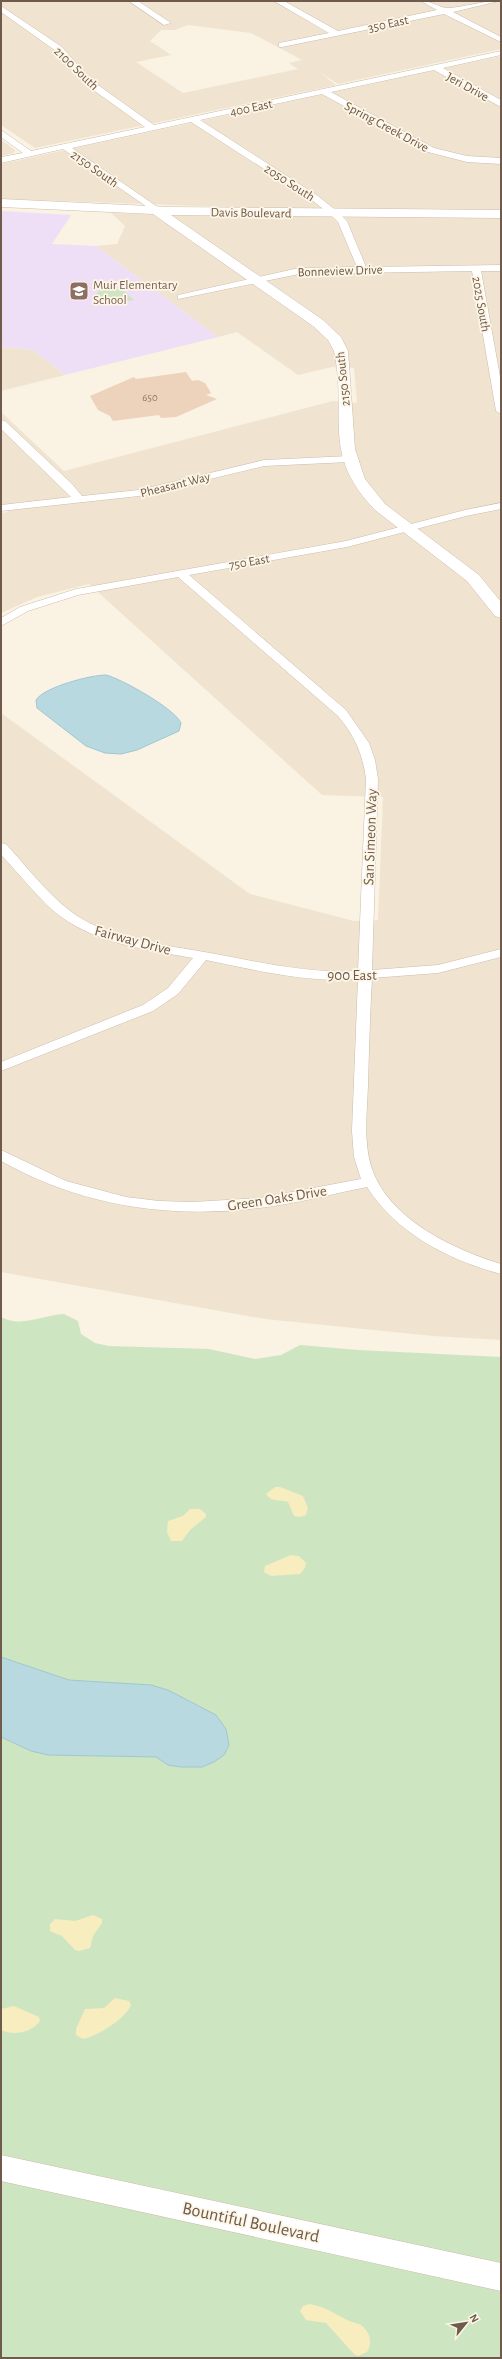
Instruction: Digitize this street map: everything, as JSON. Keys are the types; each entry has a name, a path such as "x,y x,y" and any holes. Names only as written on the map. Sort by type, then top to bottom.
{"street":[{"path":"133,1 167,23"},
{"path":"278,1 337,34"},
{"path":"425,1 501,40"},
{"name":"350 East","path":"282,45 495,1"},
{"name":"2100 South","path":"1,8 59,49 88,82 152,128"},
{"name":"400 East","path":"1,160 501,53"},
{"name":"Jeri Drive","path":"435,68 501,104"},
{"name":"Spring Creek Drive","path":"323,91 430,150 467,159 501,161"},
{"name":"2050 South","path":"192,119 315,198 336,214 342,221 362,268"},
{"path":"1,133 30,154"},
{"name":"2150 South","path":"65,147 318,323 335,339 340,347 349,459 352,472 362,489 380,507 473,578 501,613"},
{"name":"Davis Boulevard","path":"1,204 156,210 336,214 501,214"},
{"name":"Bonneview Drive","path":"181,297 256,279 298,271 362,268 501,268"},
{"name":"2025 South","path":"476,268 501,411"},
{"path":"1,423 68,486 79,500"},
{"name":"Pheasant Way","path":"1,508 154,490 264,463 349,459"},
{"name":"750 East","path":"1,623 24,609 58,597 180,573 347,544 465,513 501,506"},
{"name":"San Simeon Way","path":"180,573 342,714 357,731 365,747 371,766 372,779 359,1137 361,1156 370,1182"},
{"name":"Fairway Drive","path":"1,847 54,905 75,921 115,938 202,956"},
{"name":"900 East","path":"202,956 299,973 364,976 438,969 501,953"},
{"path":"1,1067 148,1008 173,991 202,956"},
{"name":"Green Oaks Drive","path":"1,1155 40,1176 63,1186 114,1199 164,1206 214,1207 253,1204 370,1182"},
{"path":"370,1182 399,1216 418,1231 462,1255 501,1269"},
{"name":"Bountiful Boulevard","path":"1,2168 501,2277"}],"shaded area":[{"path":"1,1 501,1 501,49 338,84 319,72 336,85 35,148 1,125","holes":["188,25 251,33 302,60 289,63 298,69 183,93 136,62 171,55 150,41 161,30 175,30"]},
{"path":"501,56 501,1340 433,1336 265,1319 1,1272 1,713 250,894 354,921 378,920 383,797 322,795 89,584 37,597 1,613 1,513 8,512 1,506 1,412 64,471 333,401 357,403 354,368 332,367 298,375 237,332 218,337 96,246 117,244 125,226 111,213 241,217 230,207 1,199 1,164"},
{"path":"1,140 15,150 14,153 1,156"},
{"name":"Muir Elementary School","path":"1,211 71,215 52,244 96,246 218,337 65,375 33,350 1,347"},
{"path":"1,347 33,350 65,375 1,391"}],"green space":[{"path":"111,288 123,290 134,300 113,303 104,301 96,294 100,290"},
{"path":"64,1314 78,1321 81,1334 95,1343 109,1346 209,1349 255,1359 281,1355 300,1345 358,1350 501,1357 501,2358 1,2358 1,1317 9,1320 24,1321"}],"sand":[{"path":"275,1487 280,1487 303,1496 308,1508 306,1515 300,1517 294,1516 288,1502 273,1500 268,1497 266,1494"},
{"path":"190,1509 200,1509 206,1514 206,1517 190,1530 182,1541 171,1541 167,1532 168,1521 183,1516"},
{"path":"291,1555 299,1556 306,1563 305,1568 300,1574 271,1576 264,1572 265,1566"},
{"path":"93,1915 102,1919 102,1923 93,1936 90,1948 79,1951 75,1950 62,1936 50,1931 50,1924 55,1919 75,1921"},
{"path":"115,1998 129,2001 131,2005 123,2016 103,2031 89,2037 83,2039 76,2035 76,2029 85,2009 104,2008"},
{"path":"14,2006 39,2017 40,2021 27,2031 11,2033 1,2030 1,2009"},
{"path":"310,2304 361,2325 367,2331 370,2338 370,2345 367,2352 358,2356 354,2354 326,2323 306,2320 300,2311 303,2306"}],"water":[{"path":"106,675 135,688 169,710 181,723 179,731 137,750 121,754 105,753 86,746 37,708 36,700 41,695 58,686 79,679"},
{"path":"1,1657 69,1680 151,1685 168,1690 216,1715 226,1729 229,1745 224,1755 214,1762 202,1767 181,1767 168,1765 156,1757 48,1755 31,1751 1,1737"}],"building":[{"path":"186,372 192,381 198,380 205,383 211,393 206,395 217,399 176,417 161,418 159,415 113,421 110,416 98,410 90,396 134,377 136,379"}],"place":[{"name":"Muir Elementary School","path":"79,291"}]}
